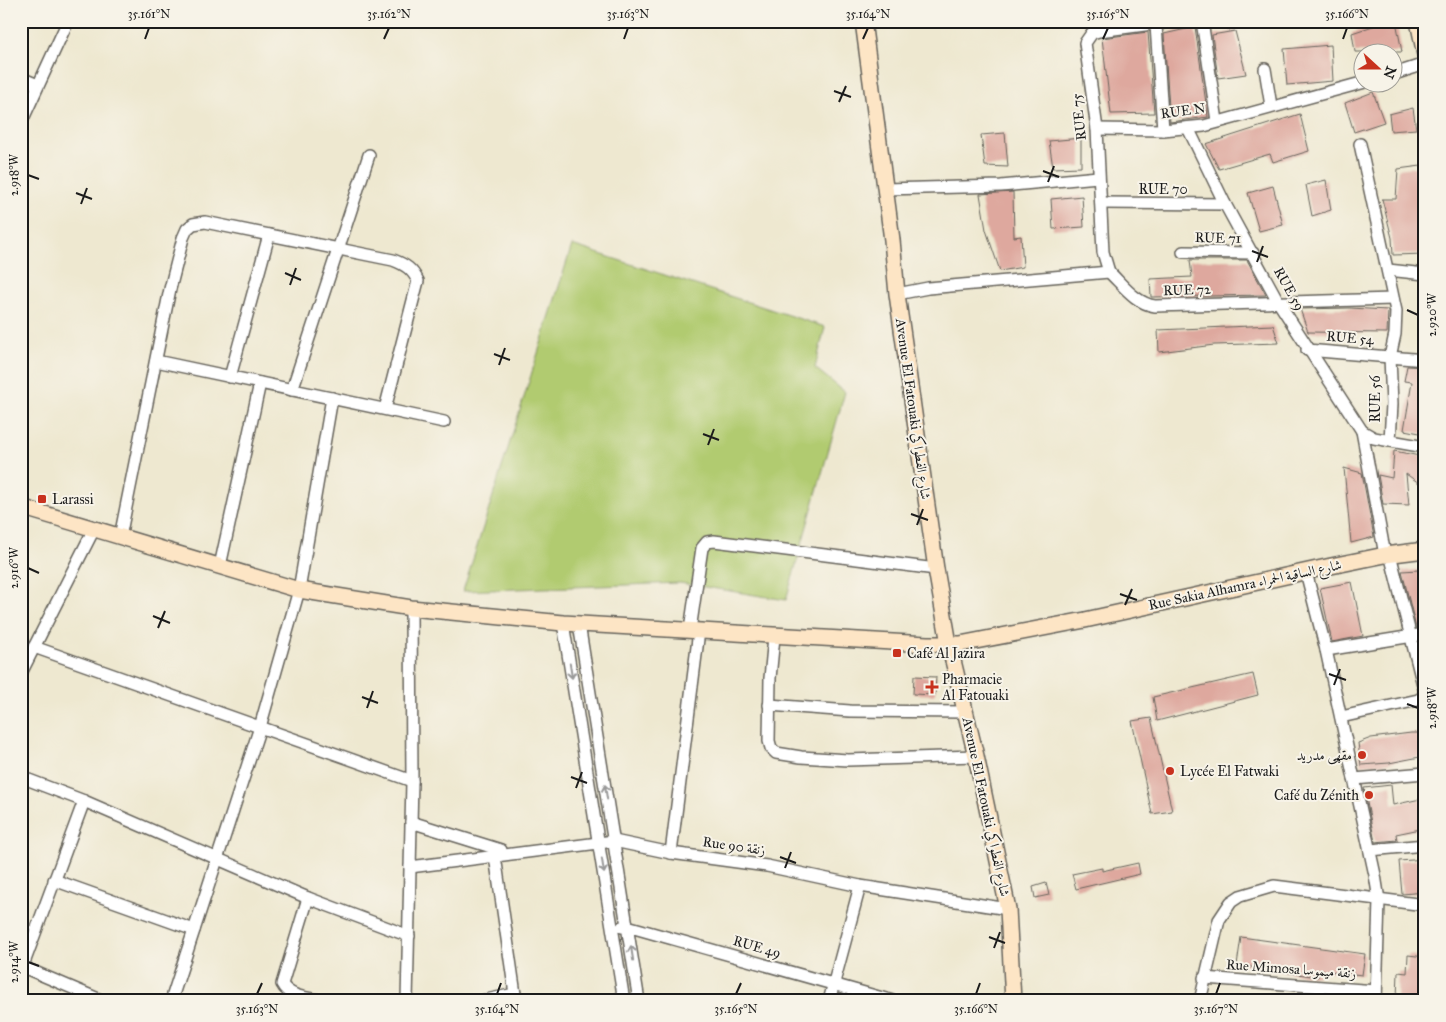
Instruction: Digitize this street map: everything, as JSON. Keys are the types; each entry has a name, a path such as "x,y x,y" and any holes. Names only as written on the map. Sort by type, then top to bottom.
{"street":[{"path":"21,123 68,21"},
{"name":"Avenue El Fatouaki شارع الفطواكي","path":"863,21 897,294 936,569 949,644 976,756 1008,909 1013,1001"},
{"path":"1163,130 1156,24 1175,21"},
{"path":"1202,21 1217,121"},
{"path":"1418,21 1425,55"},
{"name":"RUE 75","path":"1109,272 1103,252 1097,130 1085,43 1092,33 1156,24"},
{"path":"1404,71 1425,64"},
{"path":"1265,69 1271,106"},
{"path":"21,78 38,85"},
{"name":"RUE N","path":"1097,130 1188,128 1354,85"},
{"name":"RUE 59","path":"1188,128 1225,204 1279,303 1307,350 1362,431"},
{"name":"RUE 56","path":"1360,144 1388,270 1396,319 1390,357 1392,404 1390,441"},
{"path":"292,390 369,155"},
{"path":"885,189 1001,186 1098,177"},
{"name":"RUE 70","path":"1101,203 1225,204"},
{"path":"120,537 170,289 187,228 193,224 205,222 269,235 406,265 413,271 418,281 385,410"},
{"path":"230,377 269,235"},
{"name":"RUE 71","path":"1183,252 1253,253"},
{"path":"1388,270 1425,274"},
{"path":"897,294 928,288 1109,272"},
{"name":"RUE 72","path":"1109,272 1145,305 1393,299"},
{"name":"RUE 54","path":"1307,350 1425,360"},
{"path":"156,361 444,422"},
{"path":"220,566 260,383"},
{"path":"171,1001 260,727 299,590 332,398"},
{"path":"1362,431 1374,438 1425,447"},
{"path":"1341,717 1418,700 1424,696 1424,689 1388,554 1362,431"},
{"name":"Rue Sakia Alhamra شارع الساقية الحمراء","path":"21,507 299,590 412,608 563,623 694,630 774,637 949,644 1085,620 1388,554 1425,550"},
{"path":"21,673 94,529"},
{"path":"671,853 702,548 707,542 714,541 936,569"},
{"path":"1306,572 1341,717 1379,900 1376,996"},
{"path":"406,1001 412,781 412,608"},
{"path":"563,623 624,1001"},
{"path":"580,624 639,1001"},
{"path":"1326,650 1425,634"},
{"path":"774,637 769,704 769,741 773,751 780,754 848,760 976,756"},
{"path":"34,647 412,781"},
{"path":"769,704 850,711 965,712"},
{"path":"1354,779 1425,772"},
{"path":"21,777 84,801 216,860 308,898 409,936"},
{"path":"84,801 22,969 103,1001"},
{"path":"411,822 494,852"},
{"name":"Rue 90 زنقة","path":"494,852 512,853 614,841 671,853 767,866 860,886 1008,909"},
{"path":"1370,850 1425,845"},
{"path":"410,867 494,852"},
{"path":"481,1001 516,998 494,852"},
{"path":"54,880 194,930"},
{"path":"829,1001 860,886"},
{"path":"1200,1001 1219,920 1231,902 1240,896 1274,886 1425,905"},
{"path":"308,898 282,984 288,992 324,1001"},
{"name":"RUE 49","path":"613,929 627,926 894,1001"},
{"name":"Rue Mimosa زنقة ميموسا","path":"1204,978 1376,996"}],"green space":[{"path":"572,245 825,327 815,368 845,392 786,600 680,583 463,591"}],"building":[{"path":"1388,21 1396,21 1400,42 1354,42 1354,46 1352,33"},
{"path":"1195,27 1208,117 1170,122 1164,34"},
{"path":"1235,31 1246,74 1218,78 1212,35"},
{"path":"1148,32 1154,113 1111,114 1102,38"},
{"path":"1331,45 1333,81 1287,85 1284,49"},
{"path":"1373,92 1384,122 1354,132 1345,103"},
{"path":"1413,108 1416,129 1391,131 1389,114"},
{"path":"1300,114 1309,151 1273,162 1270,154 1219,169 1206,144"},
{"path":"1005,133 1008,167 985,166 981,135"},
{"path":"1081,138 1081,167 1053,168 1049,141"},
{"path":"1421,166 1425,190 1425,254 1393,255 1392,238 1382,199 1396,199 1398,169"},
{"path":"1326,180 1331,210 1312,216 1306,185"},
{"path":"1273,186 1283,225 1259,231 1248,193"},
{"path":"1013,192 1014,237 1021,236 1023,267 1000,271 986,230 980,194"},
{"path":"1082,196 1084,227 1053,229 1051,199"},
{"path":"1190,260 1247,260 1266,295 1151,297 1150,279 1192,277"},
{"path":"1349,308 1388,310 1387,333 1308,332 1300,309"},
{"path":"1273,325 1279,343 1214,345 1159,352 1158,330"},
{"path":"1407,366 1425,367 1425,434 1404,430 1412,382 1404,381"},
{"path":"1394,451 1425,457 1425,487 1406,474 1409,505 1383,504 1378,475 1392,478"},
{"path":"1344,468 1362,473 1374,537 1351,543"},
{"path":"1418,570 1425,598 1425,627 1416,628 1402,571"},
{"path":"1352,582 1363,636 1332,642 1320,588"},
{"path":"1253,674 1258,695 1157,721 1153,697"},
{"path":"914,676 936,677 935,695 913,694"},
{"path":"1151,718 1172,811 1152,814 1132,721"},
{"path":"1425,733 1425,756 1389,763 1361,765 1358,743 1371,738"},
{"path":"1391,785 1393,805 1425,798 1425,828 1396,834 1397,840 1375,842 1364,788"},
{"path":"1425,859 1425,892 1402,894 1399,861"},
{"path":"1138,863 1140,874 1076,889 1072,874 1102,868 1102,871"},
{"path":"1046,883 1049,895 1035,898 1033,887"},
{"path":"1241,937 1365,954 1362,975 1319,970 1318,977 1237,965"},
{"path":"1408,955 1425,957 1425,1001 1397,998 1398,972 1407,973"}],"place":[{"name":"Larassi","path":"42,499"},
{"name":"Café Al Jazira","path":"897,653"},
{"name":"Pharmacie Al Fatouaki","path":"932,687"},
{"name":"مقهى مدريد","path":"1362,755"},
{"name":"Lycée El Fatwaki","path":"1170,771"},
{"name":"Café du Zénith","path":"1369,795"}]}
